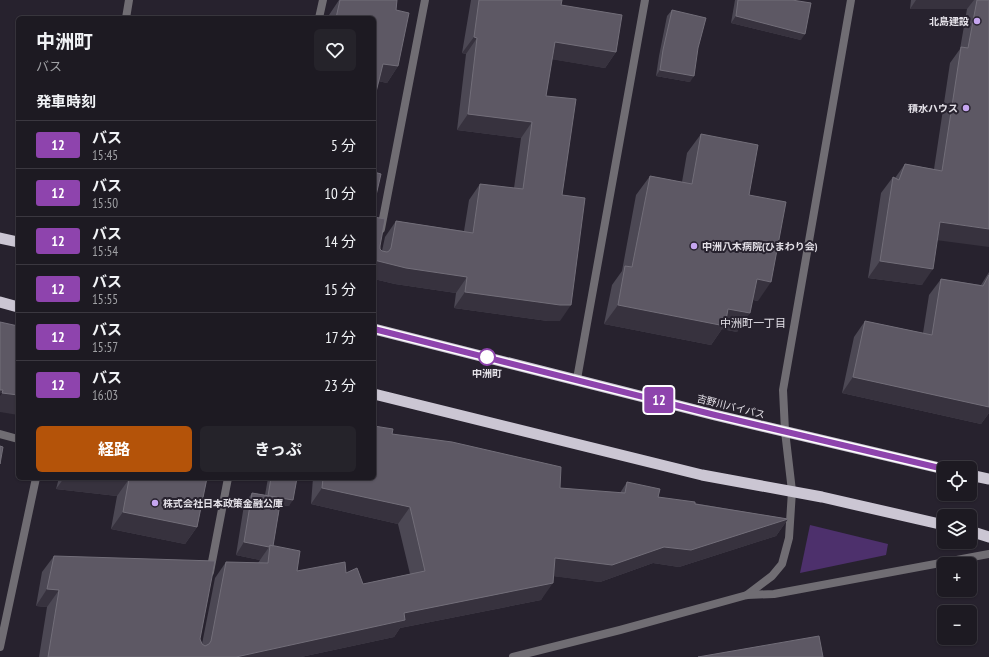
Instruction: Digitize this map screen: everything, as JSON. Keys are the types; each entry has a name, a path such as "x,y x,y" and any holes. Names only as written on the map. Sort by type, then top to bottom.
{"highway":[{"path":"0,238 16,242"},
{"path":"0,302 16,306"},
{"name":"吉野川バイパス","path":"376,329 715,415 937,467"},
{"path":"376,394 702,475 822,497 937,523"},
{"path":"977,477 989,480"},
{"path":"977,534 989,537"}],"street":[{"path":"126,16 129,0"},
{"path":"319,16 323,0"},
{"path":"378,240 425,0"},
{"path":"577,379 645,0"},
{"path":"747,595 772,576 782,564 789,538 792,491 785,431 783,390 851,0"},
{"path":"0,434 16,438"},
{"path":"0,647 36,480"},
{"path":"209,579 228,480"},
{"path":"514,657 747,595 774,594 989,554"}],"shaded area":[{"path":"810,525 888,544 886,555 800,573"}],"building":[{"path":"340,0 397,0 396,10 409,13 398,66 383,64 376,92 376,16 336,16"},
{"path":"479,0 562,0 561,5 622,15 616,52 555,42 546,96 576,99 562,195 585,198 571,305 560,305 465,292 467,277 406,268 376,260 376,217 385,219 380,249 387,252 391,248 396,221 473,233 480,184 523,189 532,122 468,114 477,38 474,37"},
{"path":"738,0 792,0 811,3 805,34 736,16"},
{"path":"977,0 989,0 989,229 940,222 933,269 880,261 893,177 899,180 905,164 942,171 961,47 968,48"},
{"path":"672,10 706,18 698,48 694,76 660,70"},
{"name":"中洲八木病院(ひまわり会)","path":"701,134 758,145 749,195 786,202 771,282 757,279 750,313 728,309 725,326 618,305 625,266 632,267 650,176 692,184"},
{"path":"376,173 381,174 376,195"},
{"path":"989,275 989,407 853,377 865,321 932,335 941,279 983,286"},
{"path":"0,322 16,326 16,395 2,393 3,390 0,390"},
{"path":"376,426 393,429 392,434 452,442 561,467 560,488 625,493 627,482 660,489 658,497 695,502 695,504 788,519 691,550 664,547 612,565 555,558 553,583 404,613 405,620 236,657 48,657 59,590 47,589 54,556 215,561 200,639 202,644 205,646 211,641 226,562 268,563 270,545 300,551 297,571 345,562 346,573 357,568 363,584 425,571 410,507 322,488 323,480 376,480"},
{"path":"0,446 3,447 0,464"},
{"path":"129,480 207,480 197,527 123,512"},
{"path":"271,480 297,480 293,500 268,496"},
{"path":"252,493 281,498 273,546 270,545 269,547 244,542"},
{"path":"819,636 823,657 698,657"}],"bus line":[{"name":"12","path":"376,329 715,415 937,467"}],"place":[{"name":"北島建設","path":"977,21"},
{"name":"積水ハウス","path":"966,108"},
{"name":"中洲八木病院(ひまわり会)","path":"694,246"},
{"name":"中洲町","path":"487,357"},
{"name":"株式会社日本政策金融公庫","path":"155,503"}],"district":[{"name":"中洲町一丁目","path":"753,323"}]}
